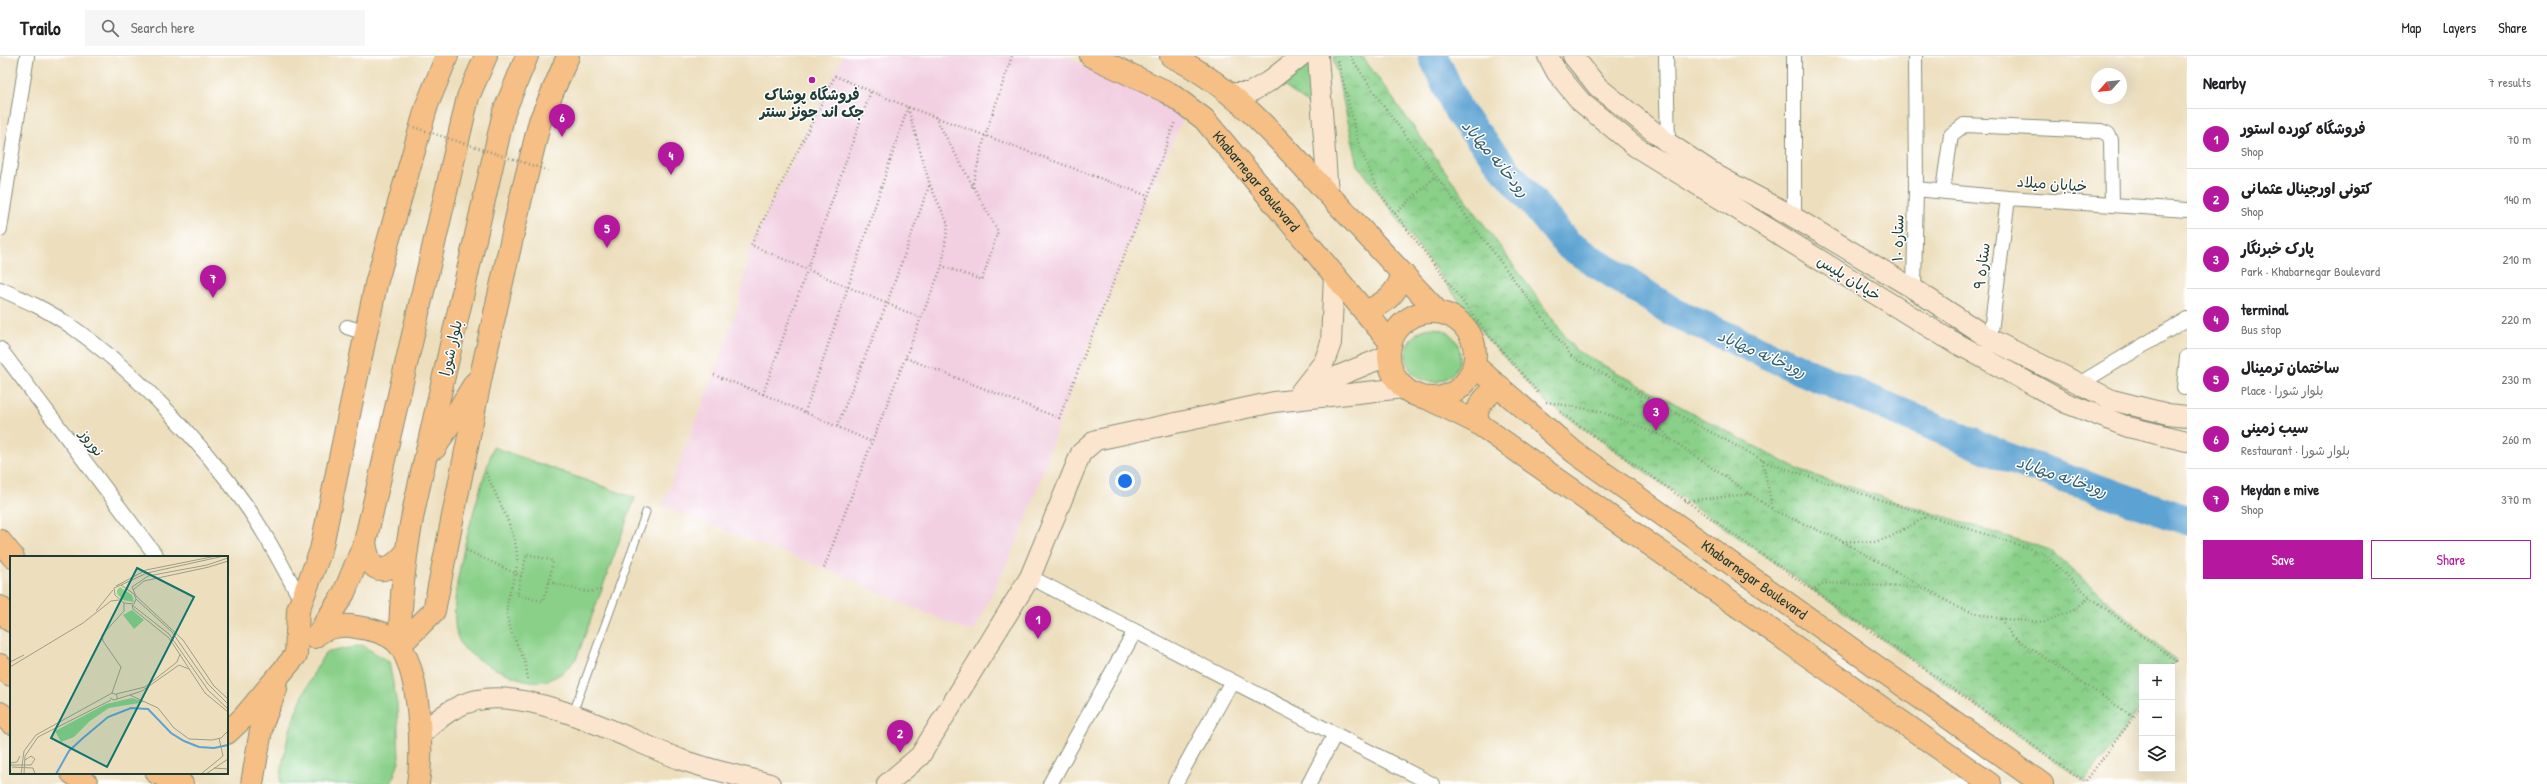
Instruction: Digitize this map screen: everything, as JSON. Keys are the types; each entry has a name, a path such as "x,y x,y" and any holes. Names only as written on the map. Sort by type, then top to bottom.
{"main road":[{"path":"252,784 262,724 276,688 296,655 296,618 301,600 322,550 357,330 376,284 427,105 447,56"},
{"path":"228,731 235,718 320,631 344,593 365,542 468,97 486,56"},
{"name":"بلوار شورا","path":"400,645 400,603 404,555 504,112 527,56"},
{"path":"400,645 434,611 482,371 538,130 550,96 568,56"},
{"name":"Khabarnegar Boulevard","path":"1091,56 1169,93 1204,119 1365,312 1390,349"},
{"path":"1171,56 1186,63 1228,93 1281,142 1438,312"},
{"path":"1228,93 1249,93 1268,82 1301,56"},
{"path":"1318,56 1328,194"},
{"name":"خیابان پلیس","path":"1548,56 1557,73 1581,102 1636,147 1945,337 2066,403 2128,427 2187,440"},
{"name":"خیابان پلیس","path":"1573,56 1598,87 1668,143 1718,176 1794,217 1914,289 1990,339 2112,400 2168,414 2187,416"},
{"path":"1581,102 1598,87"},
{"path":"1301,391 1324,362 1331,343 1334,274"},
{"path":"1365,312 1390,298 1398,289 1403,274"},
{"path":"1427,398 1445,396 1461,388 1469,378 1474,366 1474,343 1468,332 1450,316 1438,312 1426,312 1409,319 1396,332 1390,349 1391,368 1404,388 1415,395 1427,398 1476,422 1990,784"},
{"path":"1274,402 1301,391 1390,349"},
{"name":"Khabarnegar Boulevard","path":"1474,366 1574,452 2042,784"},
{"path":"426,462 482,371"},
{"path":"1476,422 1476,412 1481,402 1498,386"},
{"path":"886,784 920,756 1030,577 1081,453 1096,440 1274,402 1404,388"},
{"path":"0,541 12,556"},
{"path":"365,542 367,558 373,566 382,570 393,566 404,555"},
{"path":"0,607 10,620"},
{"path":"320,631 347,625 378,630 400,645 416,687 420,736 418,784"},
{"path":"0,664 10,674"},
{"path":"420,736 445,713 483,699 503,698 536,704 572,715 683,760 770,784"},
{"path":"0,713 10,722"},
{"path":"73,774 87,784"},
{"path":"159,774 182,784"}],"street":[{"path":"0,229 27,56"},
{"path":"1666,56 1668,143"},
{"path":"1794,56 1794,217"},
{"name":"ستاره ۱۰","path":"1914,56 1916,189 1914,289"},
{"path":"1943,190 1951,135 1964,125 2101,131 2108,134 2111,140 2112,204"},
{"name":"خیابان میلاد","path":"1916,189 1943,190 2008,198 2187,210"},
{"name":"ستاره ۹","path":"1990,339 2008,198"},
{"path":"0,289 32,303 72,326 141,386 193,438 246,505 301,600"},
{"path":"2079,384 2187,319"},
{"name":"نوروز","path":"0,349 156,556"},
{"path":"2184,388 2187,357"},
{"path":"1030,577 1432,784"},
{"path":"1050,784 1136,631"},
{"path":"1175,784 1232,681"},
{"path":"1309,784 1335,734"}],"lane":[{"path":"572,715 646,512"}],"path":[{"path":"972,188 985,136 1012,56"},
{"path":"1337,56 1360,149 1380,194 1487,333 1540,396"},
{"path":"1350,56 1436,176 1572,357 1762,460 2043,553 2090,597 2176,661 2174,664"},
{"path":"922,318 806,270 751,245 835,76 908,108 1148,196"},
{"path":"762,394 871,91"},
{"path":"906,358 1060,418 1148,196 1182,102"},
{"path":"824,568 942,266 948,224 930,185 908,108"},
{"path":"805,412 908,108"},
{"path":"935,117 972,188 998,231 982,280 942,266"},
{"path":"410,126 550,171"},
{"path":"1395,214 1436,176"},
{"path":"837,426 887,303 930,185"},
{"path":"714,375 805,412 872,442"},
{"path":"1636,392 1649,416 1672,440 1773,510 1842,541 1961,609 2001,619 2044,622 2074,610 2090,597"},
{"path":"1672,440 1599,411 1545,401 1684,501 2085,782 2139,710"},
{"path":"1762,460 1773,510"},
{"path":"486,473 512,534 518,556 515,573 508,590 507,616 515,640 528,669 527,682"},
{"path":"1684,501 1750,494"},
{"path":"1842,541 1880,541 1908,528 1928,516"},
{"path":"464,549 521,576"},
{"path":"526,554 553,561 549,582 543,601 517,595 526,554"},
{"path":"549,582 586,592 601,590"},
{"path":"1811,590 1827,583 1923,588"},
{"path":"2001,619 2012,636 2134,717"}],"shaded area":[{"path":"843,56 1066,56 1185,114 1148,196 1061,417 1022,532 975,629 967,631 831,571 662,506 714,375 739,303 751,245"}],"green space":[{"path":"1333,56 1362,56 1575,350 1803,472 2050,550 2176,661 2174,664 2139,664 2139,710 2085,782 1545,401 1487,339 1358,165"},
{"path":"1311,57 1316,109 1278,82"},
{"path":"1428,328 1438,328 1448,332 1456,340 1460,350 1460,360 1456,370 1448,378 1438,382 1428,382 1418,378 1410,370 1406,360 1406,350 1410,340 1418,332"},
{"path":"493,447 635,498 577,657 565,670 551,679 544,681 527,681 482,662 463,647 456,631 455,608 458,580 464,550"},
{"path":"362,645 389,662 397,704 399,761 391,784 280,784 286,747 300,701 325,653"}],"waterway":[{"name":"رودخانه مهاباد","path":"1433,56 1460,114 1567,244 1673,312 1803,371 2011,459 2187,520"}],"place":[{"name":"فروشگاه پوشاک جک اند جونز سنتر","path":"812,80"},
{"name":"سیب زمینی","path":"562,137"},
{"name":"terminal","path":"671,175"},
{"name":"ساختمان ترمینال","path":"607,248"},
{"name":"Meydan e mive","path":"213,298"},
{"name":"پارک خبرنگار","path":"1656,431"},
{"name":"فروشگاه کورده استور","path":"1038,639"},
{"name":"کتونی اورجینال عثمانی","path":"900,753"}]}
